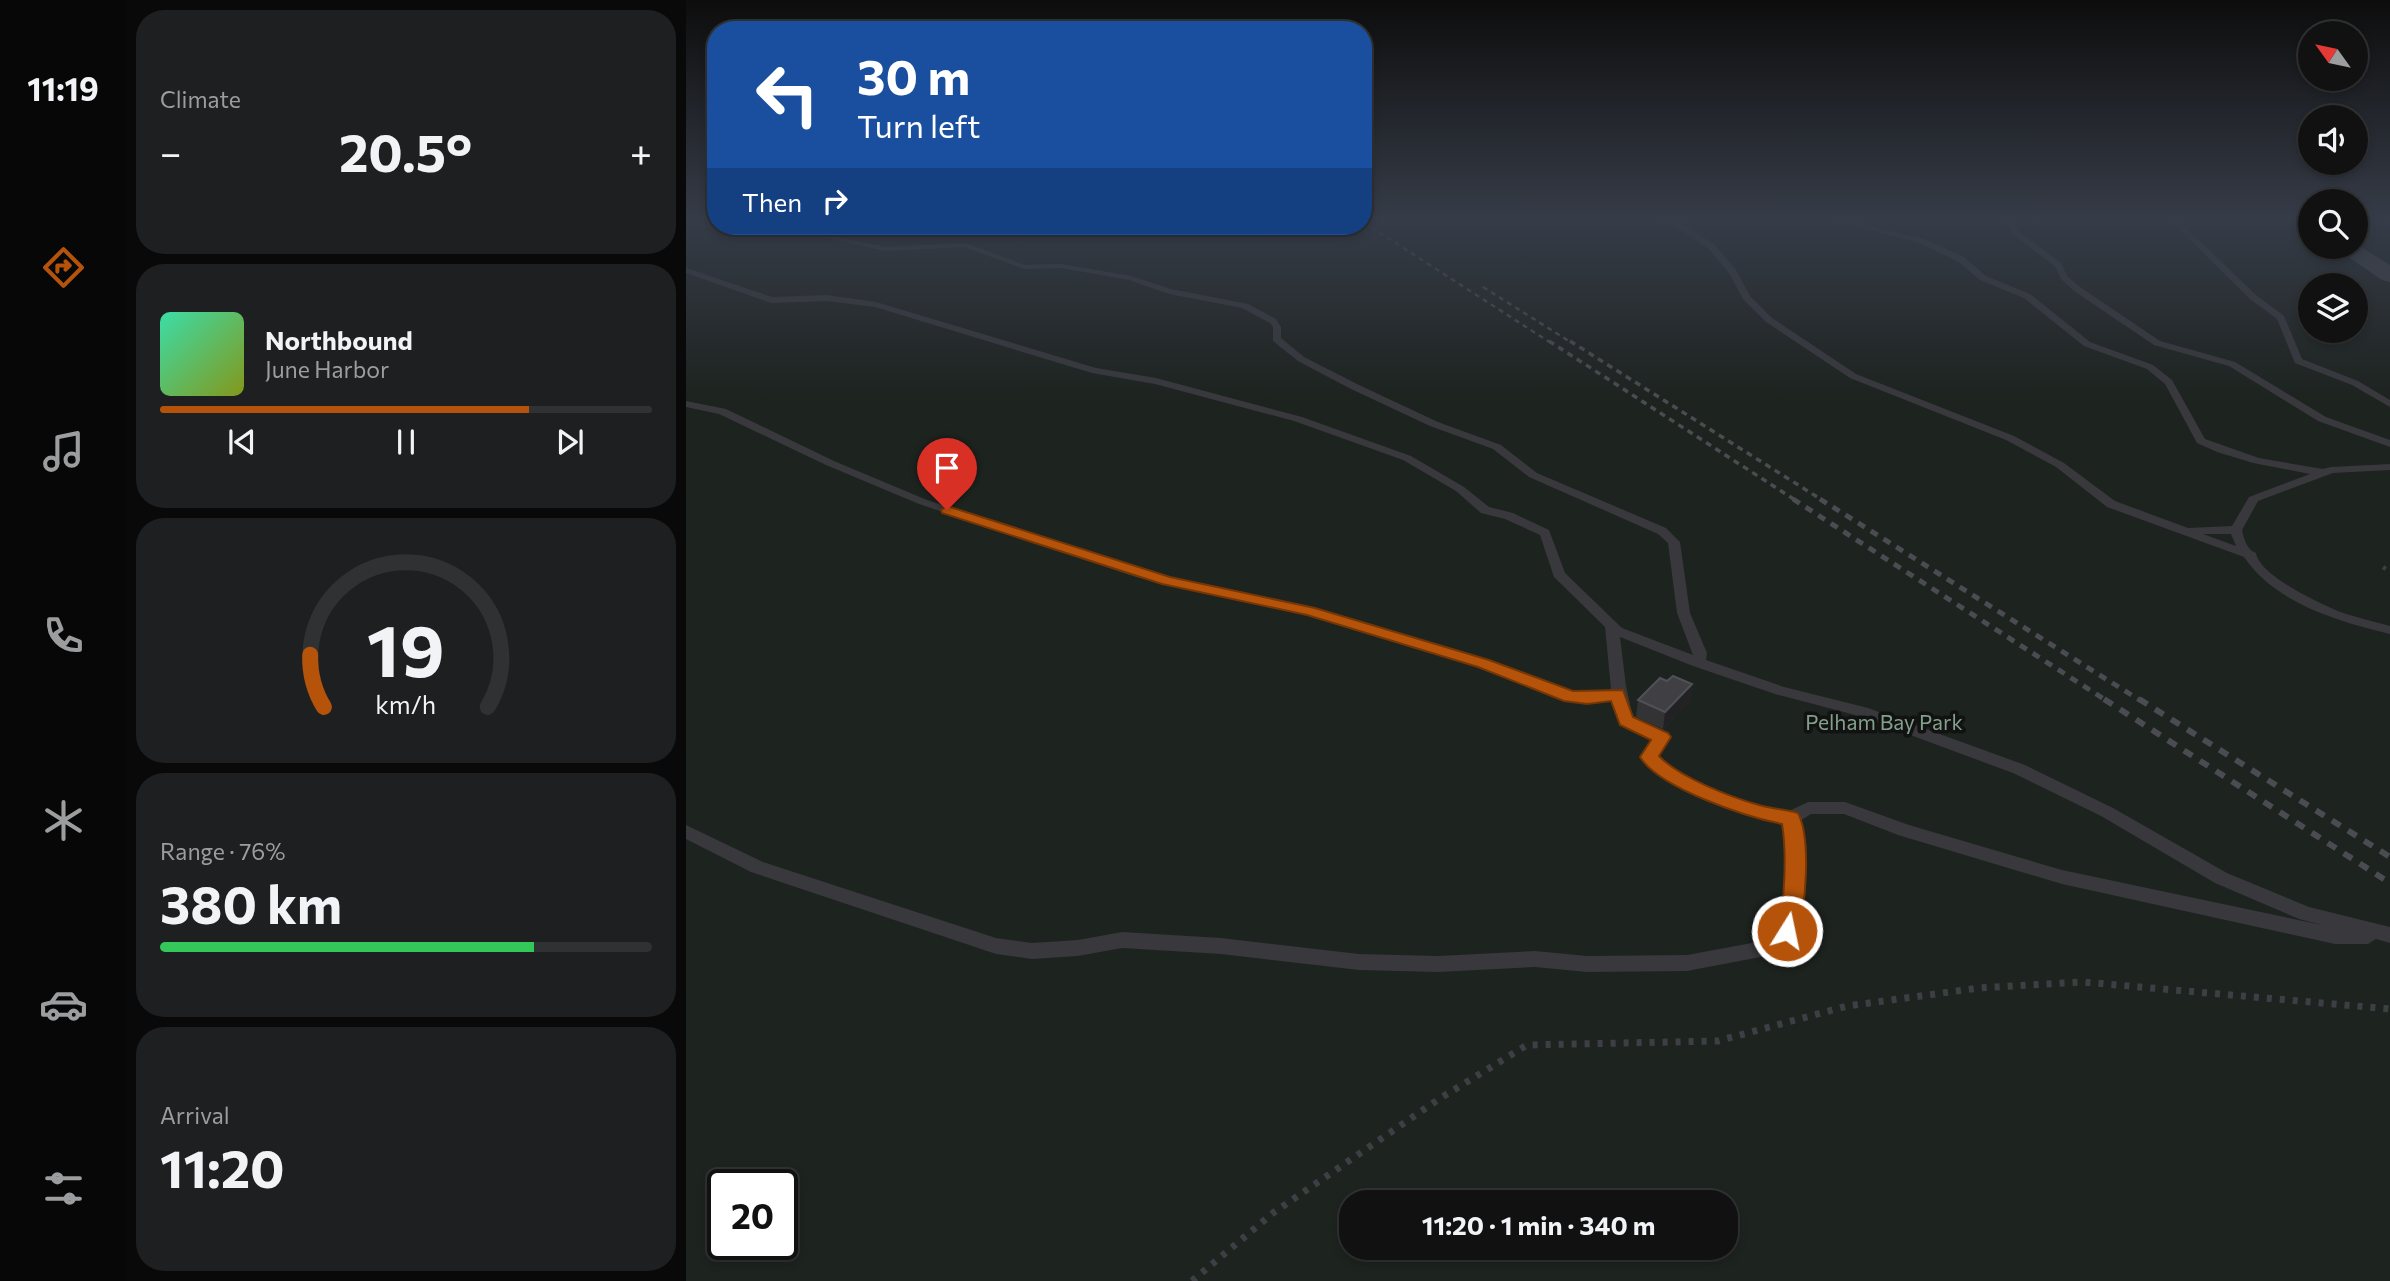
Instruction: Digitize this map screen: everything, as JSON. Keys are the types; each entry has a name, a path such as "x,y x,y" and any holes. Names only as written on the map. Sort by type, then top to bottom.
{"lane":[{"path":"711,279 771,300 827,298 876,305 1095,372 1156,381 1214,395 1356,438 1407,458 1460,489 1485,510 1509,516 1545,533 1559,574 1612,626 1698,663 1780,691 1863,712 2019,769 2107,812 2221,878 2306,914 2388,935"},
{"path":"1133,279 1177,293 1232,301 1256,311 1273,321 1277,327 1276,339 1301,359 1434,424 1496,447 1533,475 1662,531 1674,542 1679,597 1690,638 1700,653 1698,663"},
{"path":"1737,279 1746,297 1769,320 1853,376 2010,438 2060,465 2111,504 2252,556"},
{"path":"1985,279 2026,296 2087,344 2156,370 2168,382 2201,441 2258,461 2325,473"},
{"path":"2066,279 2157,343 2232,364 2322,419 2390,444"},
{"path":"2234,279 2253,297 2281,317 2298,362 2376,393 2390,404"},
{"path":"686,404 722,411 783,441 923,502 1141,573 1310,611 1484,664 1570,697 1617,694"},
{"path":"2390,467 2325,473 2253,499 2236,530 2238,540 2252,556 2257,567 2282,588 2334,614 2390,630"},
{"path":"2185,531 2236,530"},
{"path":"1612,626 1618,668 1617,694 1626,721 1662,737 1649,757 1661,770 1724,800 1758,812 1791,818 1808,808 1845,808 1904,831 2036,869 2151,898 2334,936 2388,935"},
{"path":"686,831 757,867 850,899 1008,947 1032,951 1078,948 1122,940 1221,946 1359,962 1438,964 1535,959 1587,964 1688,963 1774,947 1787,931 1793,901 1795,839 1791,818"}],"path":[{"path":"2383,567 2390,572"},
{"path":"1192,1281 1284,1206 1439,1099 1527,1045 1718,1041 1847,1006 1979,988 2084,982 2390,1009"}],"green space":[{"name":"Pelham Bay Park","path":"686,279 2298,279 2298,343 2368,343 2368,279 2390,279 2390,1281 686,1281"}],"building":[{"path":"1673,676 1692,684 1665,712 1638,700 1660,678 1667,681"}],"railway":[{"path":"1451,279 1551,343"},
{"path":"1483,287 1572,343"},
{"path":"1549,341 1795,500"},
{"path":"1570,341 1822,500"},
{"path":"1793,499 2107,701"},
{"path":"1820,499 2141,701"},
{"path":"2104,699 2390,883"},
{"path":"2139,699 2390,857"}],"route":[{"path":"947,510 1167,581 1310,611 1484,664 1529,679 1570,697 1617,694 1626,721 1662,737 1649,757 1661,770 1724,800 1758,812 1791,818 1795,839 1793,901 1787,931"}]}
